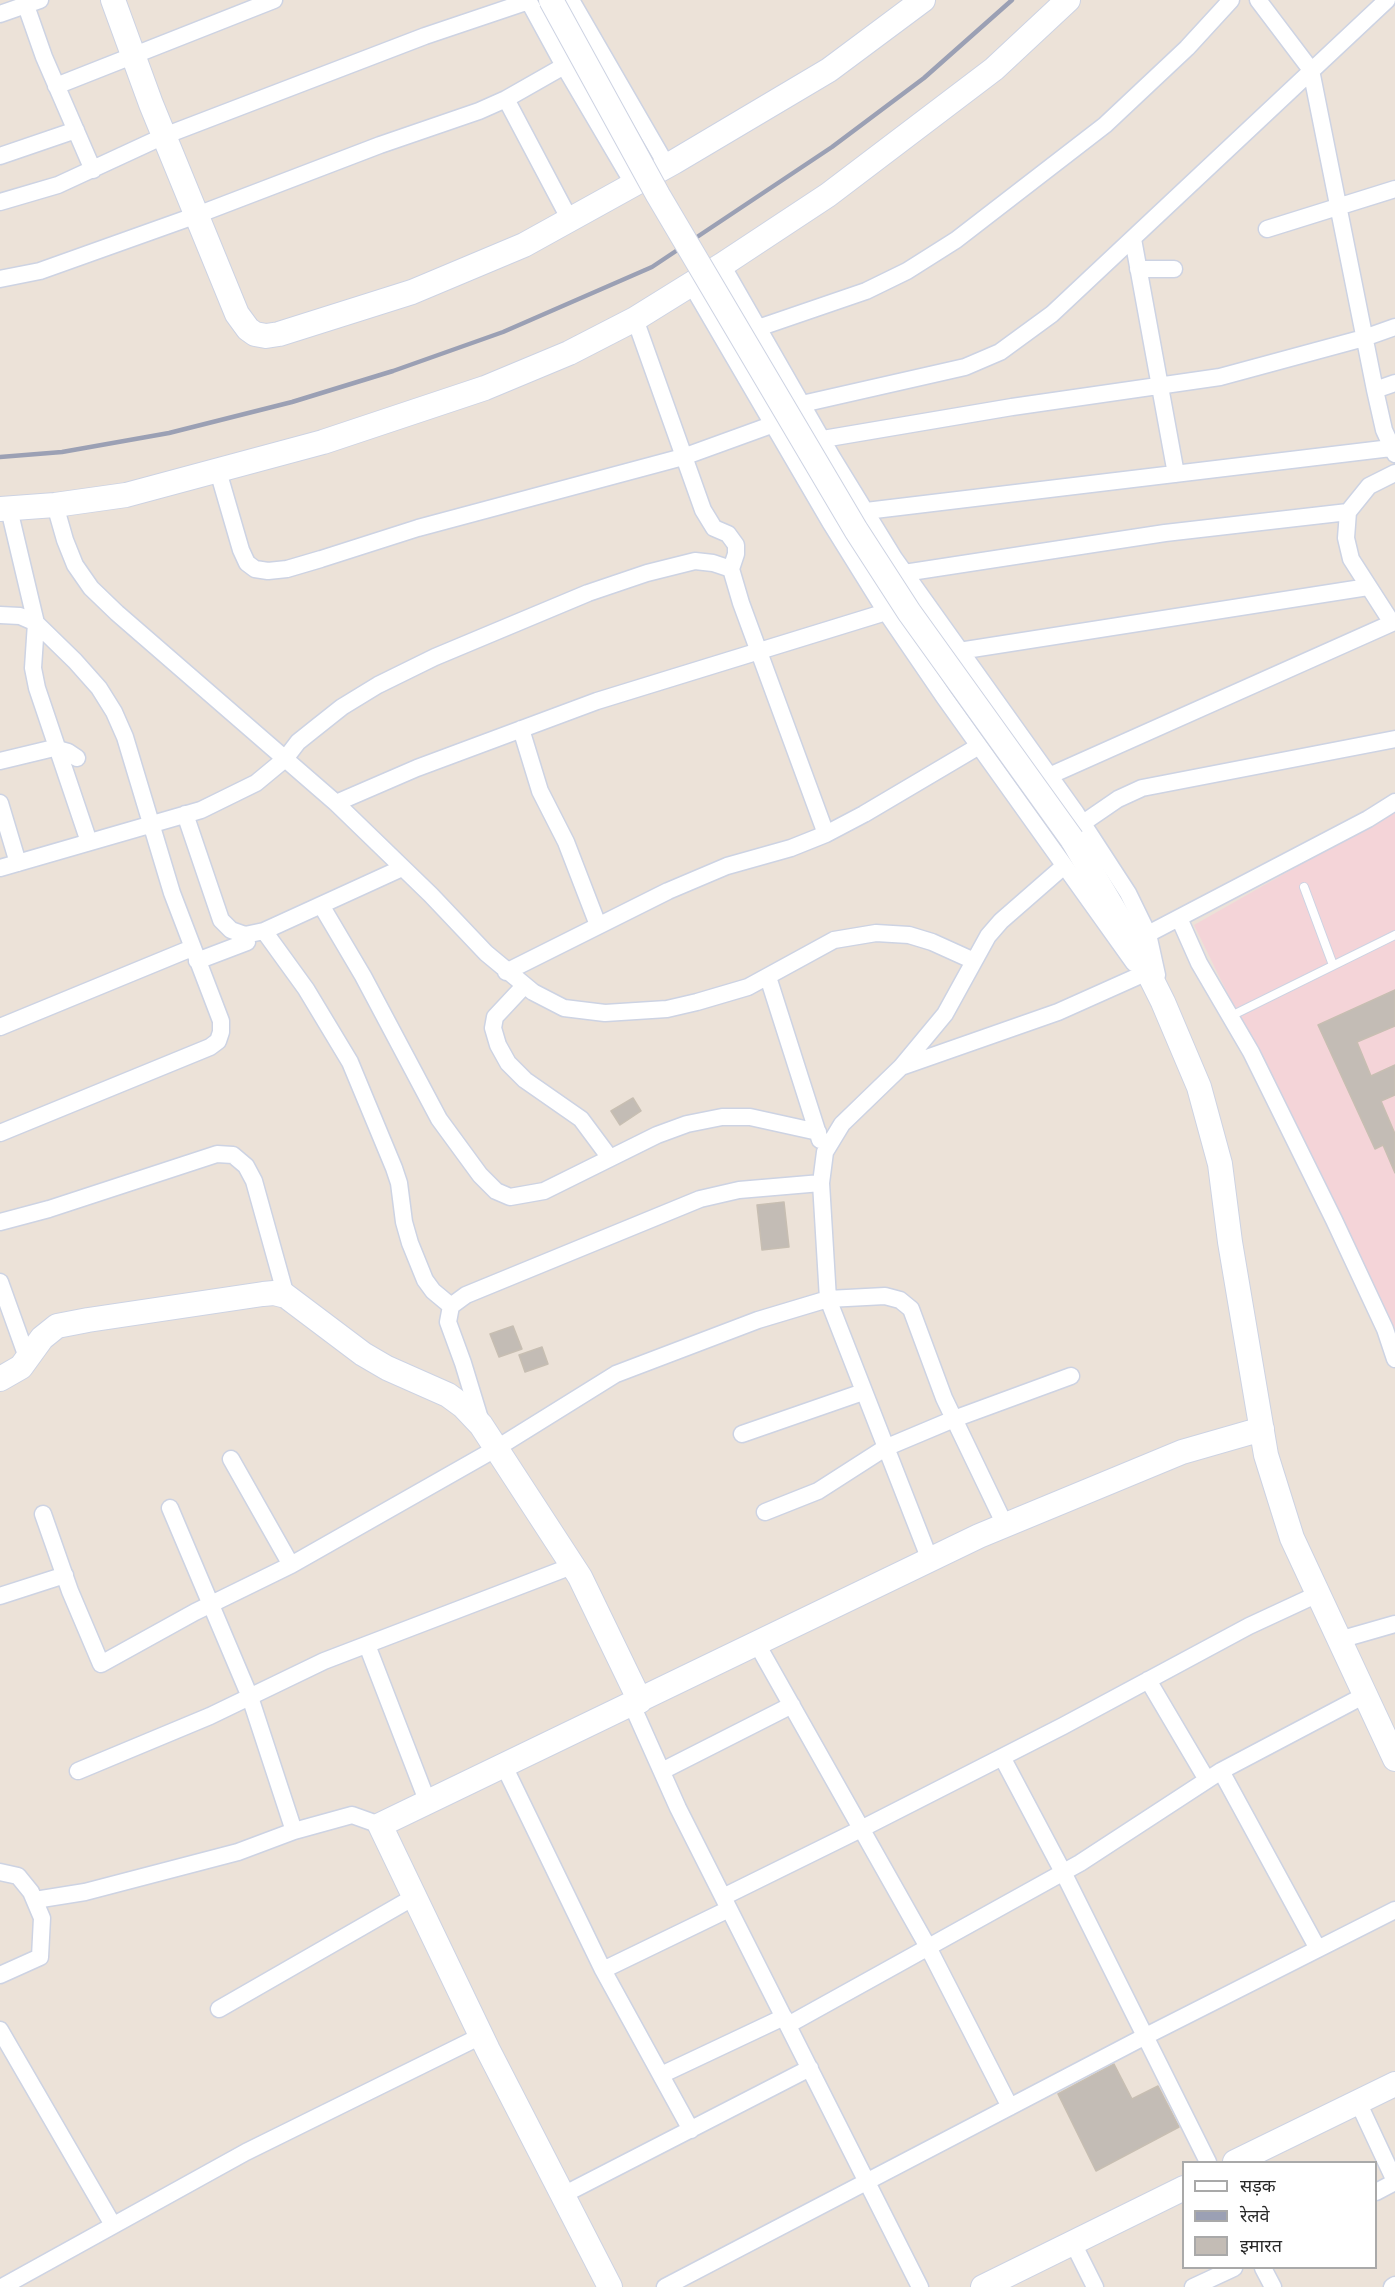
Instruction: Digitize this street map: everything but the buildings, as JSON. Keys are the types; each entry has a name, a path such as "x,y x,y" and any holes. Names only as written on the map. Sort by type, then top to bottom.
{"street":[{"path":"113,0 164,136 237,314 248,329 255,334 266,336 279,334 412,292 524,244 667,166 829,70 907,5"},
{"path":"56,86 274,0"},
{"path":"536,0 564,66 634,184"},
{"path":"0,202 58,185 164,136 424,36 536,0"},
{"path":"536,0 658,195 850,520 909,612 1077,831 1128,892 1148,934 1163,1002"},
{"path":"571,0 667,166"},
{"path":"89,842 37,688 33,668 36,623 5,509 126,495 218,471 323,442 485,388 570,353 634,319 722,266 828,195 994,69 1068,0"},
{"path":"758,328 866,291 908,271 956,240 1105,125 1187,48 1231,0"},
{"path":"866,512 1176,474 1393,451 1384,430 1375,390 1311,70 1258,0"},
{"path":"802,404 964,367 1000,352 1052,314 1387,0"},
{"path":"0,14 30,2 56,86 93,170"},
{"path":"0,279 40,272 380,145 478,111 506,99 564,66"},
{"path":"506,99 570,220"},
{"path":"0,156 76,130"},
{"path":"1267,229 1395,189"},
{"path":"1132,239 1176,474"},
{"path":"722,266 904,573 1049,776 1163,1002 1199,1087 1220,1164 1230,1242 1266,1455 1292,1538 1365,1695 1388,1726 1395,1759"},
{"path":"1138,269 1174,269"},
{"path":"691,284 830,522 886,612 1064,866 1163,1002"},
{"path":"634,319 683,457 709,522 734,540 736,554 731,569 741,603 826,834"},
{"path":"823,439 1012,407 1221,377 1364,338 1395,327"},
{"path":"1375,390 1395,383"},
{"path":"218,471 241,550 247,563 255,569 268,571 310,562 418,528 683,457 774,424"},
{"path":"1049,776 1394,625 1351,559 1346,538 1348,512 1370,486 1395,473"},
{"path":"55,505 75,565 91,588 336,803 507,972 533,992 564,1008 605,1013 667,1009 697,1002 748,987 834,940 876,933 909,935 933,942 974,961"},
{"path":"904,573 1165,533 1348,512"},
{"path":"0,868 201,810 256,783 285,759 298,742 342,707 378,685 435,657 588,593 647,573 695,561 713,563 731,569"},
{"path":"959,651 1368,587"},
{"path":"336,803 382,782 597,701 886,612"},
{"path":"0,615 20,616 36,623 93,681 114,712 125,737 172,893 220,1021 221,1032 218,1041 193,1055 0,1133"},
{"path":"521,729 540,791 566,842 598,925"},
{"path":"1077,831 1118,799 1142,788 1395,739"},
{"path":"507,972 668,891 727,866 791,848 826,834 979,746"},
{"path":"0,761 57,749 77,758"},
{"path":"0,802 18,862"},
{"path":"1148,934 1368,819 1395,802"},
{"path":"185,814 221,920 231,930 245,934 264,931 402,868"},
{"path":"930,1560 828,1299 821,1184 825,1152 842,1124 901,1067 945,1014 988,936 1001,921 1064,866"},
{"path":"321,905 363,976 439,1119 480,1175 496,1191 510,1197 544,1191 657,1135 687,1124 722,1117 750,1117 818,1132"},
{"path":"1179,918 1210,985 1231,1016 1334,1220 1384,1329 1395,1359"},
{"path":"264,931 306,989 350,1062 397,1176 404,1222 425,1280 433,1291 451,1306"},
{"path":"0,1028 194,954 247,942"},
{"path":"901,1067 1058,1012 1143,974"},
{"path":"768,977 825,1152"},
{"path":"524,986 495,1017 493,1028 498,1045 508,1063 525,1080 581,1119 610,1158"},
{"path":"0,1222 49,1209 217,1154 234,1155 246,1166 254,1181 286,1296"},
{"path":"481,1425 448,1322 451,1306 466,1295 700,1199 739,1190 821,1184"},
{"path":"0,1282 28,1360"},
{"path":"0,1379 21,1367 50,1330 69,1323 274,1293 286,1296 363,1354 387,1368 448,1395 463,1406 481,1425 497,1448 580,1577 636,1703 662,1772 920,2287"},
{"path":"43,1514 64,1575 101,1664 211,1604 291,1565 497,1448 616,1374 758,1320 828,1299 885,1296 900,1300 911,1310 954,1419 1005,1525"},
{"path":"765,1512 818,1491 885,1448 954,1419 1071,1376"},
{"path":"742,1434 863,1392"},
{"path":"35,1900 85,1892 238,1852 294,1831 352,1815 380,1825 1005,1525 1182,1452 1262,1429"},
{"path":"231,1459 291,1565"},
{"path":"170,1509 250,1697 294,1831"},
{"path":"78,1771 210,1716 324,1661 572,1566"},
{"path":"0,1596 64,1575"},
{"path":"603,1970 861,1829 1249,1626 1318,1594"},
{"path":"1339,1640 1395,1624"},
{"path":"757,1644 928,1947 1010,2107"},
{"path":"367,1645 428,1803"},
{"path":"1148,1680 1214,1775 1318,1949"},
{"path":"661,2075 786,2021 928,1947 1064,1872 1214,1775 1365,1695"},
{"path":"662,1772 792,1705"},
{"path":"1002,1757 1064,1872 1207,2161"},
{"path":"504,1766 603,1970 691,2130"},
{"path":"380,1825 481,2036 610,2287"},
{"path":"0,1872 18,1876 31,1892 42,1918 40,1956 0,1976"},
{"path":"219,2009 414,1897"},
{"path":"665,2287 1146,2036 1395,1910"},
{"path":"0,2030 114,2225"},
{"path":"2,2287 246,2152 481,2036"},
{"path":"563,2196 810,2068"},
{"path":"1239,2161 1395,2084"},
{"path":"1358,2102 1395,2182 1377,2191"},
{"path":"983,2287 1182,2189"},
{"path":"1073,2243 1095,2287"},
{"path":"1193,2287 1232,2269"},
{"path":"1264,2269 1273,2287"}],"lane":[{"path":"1304,887 1333,965"},
{"path":"1231,1016 1395,935"}],"shaded area":[{"path":"1395,811 1395,1335 1194,925"}],"railway":[{"path":"0,457 62,452 169,433 292,402 393,371 503,332 652,267 832,147 924,78 1012,0"}]}
